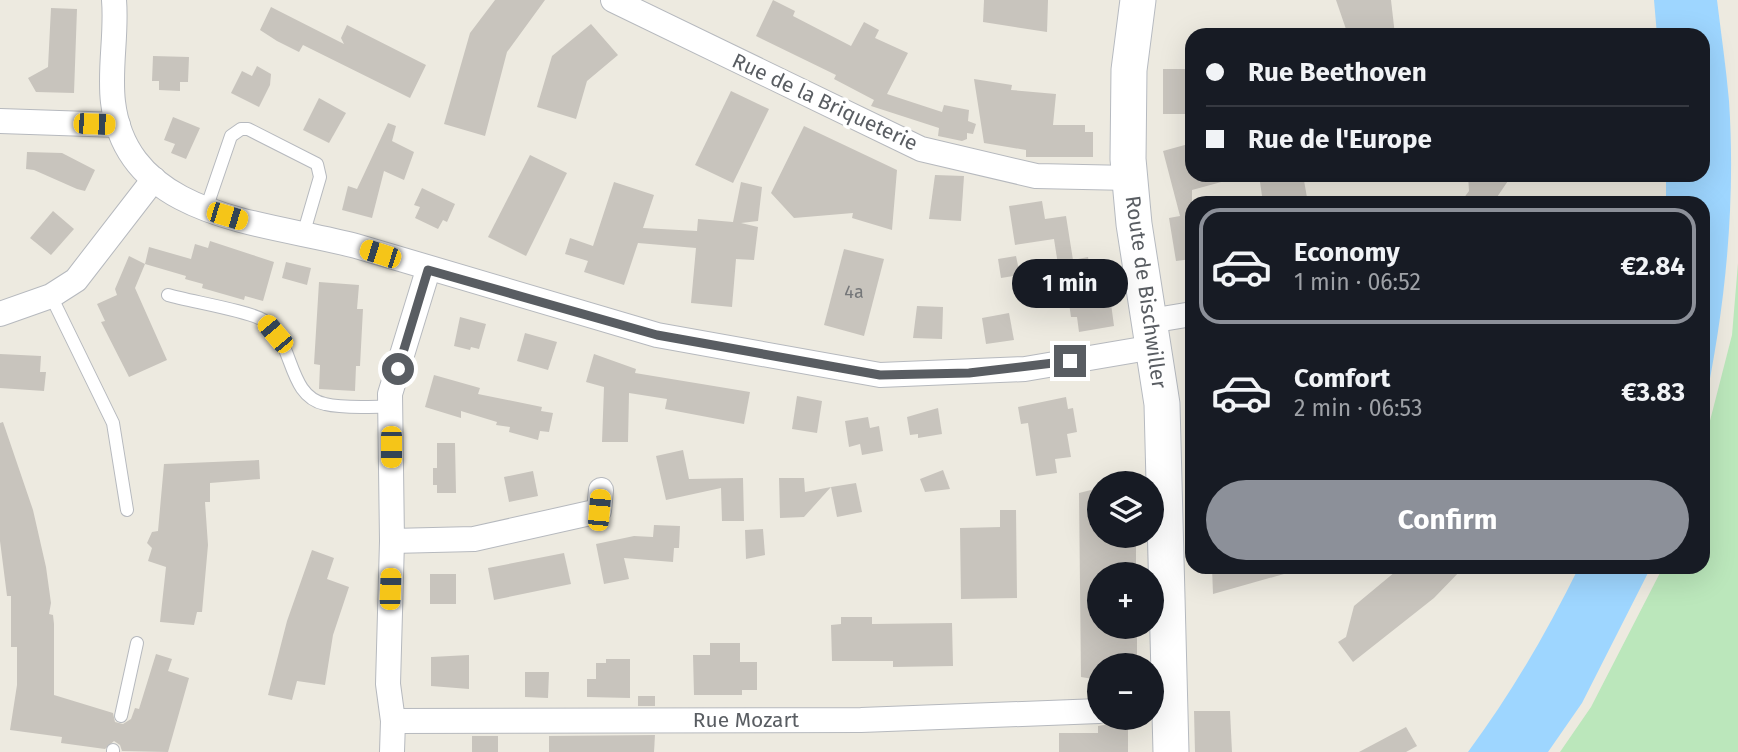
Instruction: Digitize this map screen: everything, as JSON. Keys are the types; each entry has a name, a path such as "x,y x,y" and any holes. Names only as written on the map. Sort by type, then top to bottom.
{"main road":[{"name":"Route de Bischwiller","path":"1138,0 1129,70 1130,178 1133,224 1152,334 1164,437 1162,653"},
{"name":"Route de Bischwiller","path":"1164,721 1171,752"}],"street":[{"path":"114,0 113,85 118,125 130,153 154,179 184,200 283,232 356,246 428,270 657,335 880,375 1025,369 1152,334 1185,318"},
{"name":"Rue de la Briqueterie","path":"613,0 921,149 1036,176 1130,178"},
{"path":"0,121 118,125"},
{"path":"0,314 51,296 76,280 154,179"},
{"path":"392,752 393,721 388,684 390,394 428,270"},
{"path":"391,541 474,539 599,510 601,490"},
{"name":"Rue Mozart","path":"393,721 861,720 1087,711"}],"lane":[{"path":"206,209 231,136 241,129 248,129 317,164 320,177 303,234"},
{"path":"168,295 263,320 287,348 299,386 311,398 324,404 390,407"},
{"path":"51,296 113,423 127,510"},
{"path":"121,716 137,643"}],"green space":[{"path":"1738,263 1738,752 1560,752 1591,707 1659,574 1710,574 1710,421 1732,335"}],"water":[{"path":"1654,0 1717,0 1729,101 1731,179 1723,297 1710,380 1710,196 1666,196 1666,182 1710,182 1710,28 1656,28"},
{"path":"1575,574 1647,574 1582,703 1548,752 1468,752 1528,662"}],"building":[{"path":"495,0 545,0 507,52 485,136 444,124 470,33"},
{"path":"773,0 795,11 793,16 851,46 864,22 879,30 875,38 908,53 887,94 942,112 944,105 969,110 968,121 976,124 973,134 967,133 967,139 962,141 938,136 939,128 871,106 874,100 834,79 836,75 756,36"},
{"path":"984,0 1048,0 1047,32 983,22"},
{"path":"1336,0 1391,0 1394,28 1346,28"},
{"path":"271,7 344,44 341,38 347,25 426,65 410,98 303,45 299,52 260,30"},
{"path":"51,8 77,9 74,93 36,92 28,78 48,67"},
{"path":"591,24 618,55 587,81 576,119 537,107 552,56"},
{"path":"153,56 189,57 188,82 180,82 180,91 159,90 159,81 152,81"},
{"path":"257,66 271,74 270,85 259,107 231,93 242,71 252,76"},
{"path":"1163,69 1185,69 1185,114 1163,114"},
{"path":"974,79 1012,85 1011,90 1056,94 1053,125 1085,125 1085,132 1093,132 1093,157 1026,157 1026,150 984,143"},
{"path":"731,91 769,109 733,183 695,165"},
{"path":"319,98 346,113 329,143 303,130"},
{"path":"173,117 200,128 186,159 171,153 175,144 164,140"},
{"path":"388,123 396,126 392,141 414,152 404,180 384,171 372,218 342,210 348,186 357,189"},
{"path":"804,126 897,170 892,230 852,218 853,213 794,218 771,193"},
{"path":"1185,145 1185,182 1221,182 1192,190 1192,196 1185,196 1185,260 1176,261 1169,218 1180,216 1163,151"},
{"path":"27,152 62,153 95,170 85,191 77,189 26,169"},
{"path":"530,155 567,173 526,256 488,237"},
{"path":"935,175 964,176 961,221 929,219"},
{"path":"614,182 654,195 643,228 697,231 698,219 733,222 741,182 762,187 758,221 741,223 758,227 754,260 736,259 732,307 691,303 696,248 638,243 624,285 584,272 588,261 565,254 570,238 593,246"},
{"path":"1260,182 1304,182 1307,196 1262,196"},
{"path":"1468,182 1507,182 1498,196 1465,196 1469,191"},
{"path":"422,188 455,204 447,222 443,220 438,229 415,218 420,207 414,205"},
{"path":"1042,201 1045,219 1066,216 1073,260 1088,257 1095,298 1110,296 1114,326 1079,332 1077,317 1071,317 1068,296 1063,297 1054,239 1015,245 1009,206"},
{"path":"53,211 74,229 51,255 30,238"},
{"path":"210,241 274,262 263,301 245,296 244,300 202,288 203,284 185,279 186,276 145,264 149,247 191,259 195,244 208,248"},
{"path":"844,249 884,259 864,336 824,325"},
{"path":"129,256 145,264 135,288 167,360 129,377 101,322 105,321 97,304 117,295 115,289"},
{"path":"1016,256 1020,275 1001,278 998,259"},
{"path":"286,262 311,268 307,285 282,278"},
{"path":"319,282 359,285 357,309 363,309 360,366 356,366 355,391 319,389 320,365 314,364"},
{"path":"917,306 943,307 942,339 913,338"},
{"path":"1009,313 1014,340 986,344 982,318"},
{"path":"460,317 486,324 479,349 454,346"},
{"path":"525,333 557,342 548,370 517,361"},
{"path":"0,354 41,356 40,372 46,372 44,391 0,388"},
{"path":"594,354 636,369 635,373 750,392 744,424 665,409 667,399 629,393 628,442 602,442 604,387 586,382"},
{"path":"434,375 480,388 478,394 542,407 541,411 553,413 549,432 540,431 538,440 509,432 510,427 496,425 497,422 461,411 461,418 425,407"},
{"path":"797,396 822,401 817,433 792,429"},
{"path":"1066,397 1068,409 1073,408 1077,432 1067,434 1071,457 1055,459 1057,473 1036,476 1028,423 1021,424 1018,407"},
{"path":"938,408 942,434 918,438 918,434 910,435 907,417"},
{"path":"868,417 870,428 879,426 883,451 862,455 860,444 849,447 845,421"},
{"path":"3,422 33,510 46,567 51,603 49,614 53,615 54,624 54,695 113,713 115,722 123,724 131,719 135,708 139,709 156,654 172,659 168,671 189,678 168,752 122,751 120,745 114,741 105,749 61,743 62,737 10,730 17,685 17,647 11,647 11,596 7,596 0,541 0,423"},
{"path":"437,443 455,443 456,493 437,493 437,485 433,485 433,468 437,468"},
{"path":"683,450 689,479 743,478 744,521 722,521 721,488 666,500 656,456"},
{"path":"259,460 260,479 210,483 210,502 205,502 208,545 202,612 197,612 194,625 160,622 166,567 148,561 152,548 147,543 152,532 158,531 164,464"},
{"path":"943,470 950,489 925,492 920,479"},
{"path":"533,471 538,496 509,502 504,477"},
{"path":"779,478 804,478 805,492 831,487 804,517 780,518"},
{"path":"856,483 862,512 837,517 831,487"},
{"path":"1087,491 1087,548 1136,548 1136,562 1087,562 1087,639 1137,639 1137,653 1087,653 1087,678 1081,677 1079,493"},
{"path":"1000,510 1016,510 1017,598 961,599 960,528 1000,527"},
{"path":"654,525 680,526 679,548 674,548 673,562 624,558 629,579 604,584 596,544 634,536 653,537"},
{"path":"763,529 765,555 746,559 745,530"},
{"path":"312,550 334,558 327,579 349,587 333,635 325,685 297,681 292,700 268,695 287,621"},
{"path":"564,553 571,584 494,600 488,568"},
{"path":"430,574 456,574 456,604 430,604"},
{"path":"1212,574 1284,574 1213,594"},
{"path":"1393,574 1457,574 1434,598 1353,662 1338,642 1346,637 1354,606"},
{"path":"841,617 872,617 872,624 952,623 953,666 893,667 893,661 832,661 831,625 841,624"},
{"path":"710,643 740,643 740,662 757,662 757,690 742,690 742,695 694,695 693,655 710,655"},
{"path":"469,655 469,689 431,686 431,657"},
{"path":"606,659 630,659 630,698 587,697 587,679 596,679 596,663 606,663"},
{"path":"525,672 549,672 548,698 525,697"},
{"path":"638,696 655,696 655,706 638,706"},
{"path":"1194,711 1230,711 1232,752 1195,752"},
{"path":"1406,727 1417,746 1406,752 1359,752"},
{"path":"1098,730 1128,730 1128,752 1059,752 1059,733 1098,733"},
{"path":"655,735 654,752 549,752 549,736"},
{"path":"472,736 498,736 498,752 472,752"}],"route":[{"path":"398,369 428,270 657,335 880,375 1025,369 1070,361"}]}
